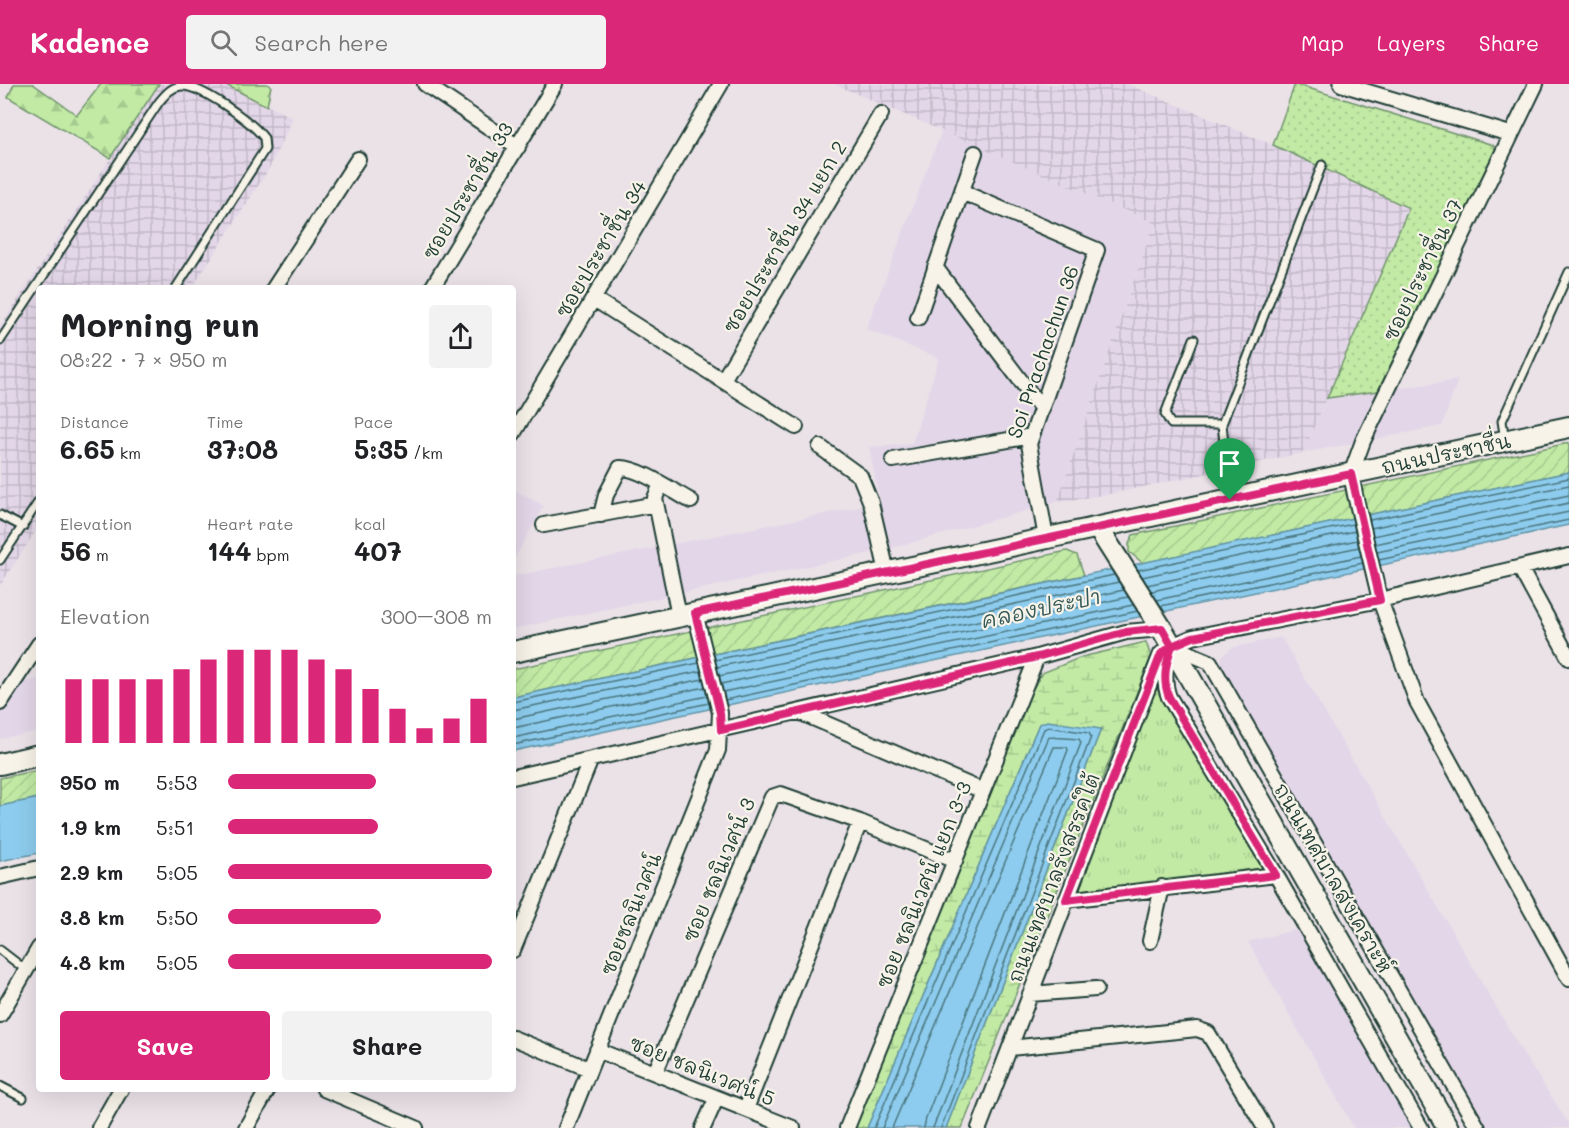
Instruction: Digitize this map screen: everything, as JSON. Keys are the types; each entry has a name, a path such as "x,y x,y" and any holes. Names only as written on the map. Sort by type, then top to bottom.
{"main road":[{"name":"ถนนประชาชื่น","path":"516,651 1569,427"},
{"name":"ถนนเทศบาลสงเคราะห์","path":"1098,528 1163,630 1448,1128"},
{"path":"0,764 36,756"}],"street":[{"path":"425,84 518,147"},
{"name":"ซอยประชาชื่น 33","path":"434,285 555,84"},
{"name":"ซอยประชาชื่น 34","path":"516,429 722,84"},
{"path":"1341,84 1510,134"},
{"name":"ซอยประชาชื่น 37","path":"1351,474 1363,441 1536,84"},
{"name":"ซอยประชาชื่น 34 แยก 2","path":"723,380 881,114"},
{"path":"918,318 975,153"},
{"path":"276,285 358,159"},
{"name":"Soi Prachachun 36","path":"962,192 1097,250 1029,444 1030,462 1046,538"},
{"path":"935,267 1042,409"},
{"path":"594,299 796,427"},
{"path":"893,460 1032,436"},
{"path":"820,447 860,476 871,503 887,572"},
{"path":"601,515 606,495 620,468 626,468 661,484 691,501"},
{"path":"1351,474 1380,600 1417,702 1569,979"},
{"path":"544,525 656,504 655,498 661,484"},
{"name":"ซอยชลนิเวศน์","path":"566,1128 718,750 721,730 720,713 704,648 687,614 656,504"},
{"path":"516,776 1037,657 1126,632 1163,630 1193,637 1380,600 1569,556"},
{"path":"1520,568 1569,658"},
{"path":"1163,630 1167,662 1165,687 1169,697 1276,875 1421,1128"},
{"name":"ถนนเทศบาลรังสรรค์ใต้","path":"979,1128 1161,654 1163,630"},
{"name":"ถนนเทศบาลสงเคราะห์","path":"1163,630 1209,662 1478,1128"},
{"path":"0,703 36,649"},
{"name":"ซอย ชลนิเวศน์ แยก 3-3","path":"848,1128 1037,657"},
{"path":"799,712 983,791"},
{"path":"516,943 591,759"},
{"name":"ซอย ชลนิเวศน์ 3","path":"655,1073 772,797 781,794 860,822 955,861"},
{"path":"746,1109 860,822"},
{"path":"0,877 36,869"},
{"path":"1066,900 1276,875"},
{"path":"1150,941 1162,887"},
{"path":"0,1015 32,967"},
{"path":"1030,994 1096,989"},
{"path":"1010,1048 1197,1029 1208,1033 1265,1128"},
{"path":"516,1039 589,1069"},
{"name":"ซอย ชลนิเวศน์ 5","path":"597,1050 793,1128"},
{"path":"99,1128 119,1092"},
{"path":"246,1128 266,1092"},
{"path":"331,1092 416,1128"},
{"path":"704,1128 716,1099"}],"lane":[{"path":"37,285 159,102 168,91 178,86 189,87 237,113 264,138 265,149 178,285"},
{"path":"1230,500 1222,424 1322,165"},
{"path":"1505,441 1502,421 1569,272"},
{"path":"0,341 36,287"},
{"path":"1194,339 1165,414 1171,424 1222,424"},
{"path":"0,560 36,506"},
{"path":"0,515 23,527"},
{"path":"0,951 32,967"},
{"path":"0,1086 23,1098"}],"shaded area":[{"path":"159,84 224,84 293,118 269,169 194,285 36,285 36,531 0,586 0,327"},
{"path":"834,84 1127,84 1273,145 1409,208 1303,453 1110,494 1057,502 1154,223"},
{"path":"942,130 1154,223 1057,502 889,549 516,628 516,575 880,503 869,447 912,444 939,358 866,329"},
{"path":"1458,380 1442,426 1303,453 1327,398"},
{"path":"516,491 544,506 516,556"},
{"path":"1281,637 1524,1055 1569,1124 1569,1128 1485,1128 1220,666 1222,656 1231,648"},
{"path":"36,680 36,732 0,739 0,687"},
{"path":"1305,927 1414,1128 1354,1128 1248,942"}],"green space":[{"path":"14,84 33,84 77,115 101,84 159,84 110,158 8,97"},
{"path":"224,84 267,84 271,86 267,106"},
{"path":"1295,84 1493,145 1496,150 1378,391 1327,398 1409,208 1273,145"},
{"path":"1569,443 1569,472 1143,563 1129,552 1129,544 1133,535"},
{"path":"1067,551 1077,555 1084,575 516,696 516,668"},
{"path":"1146,642 1151,657 962,1128 946,1128 1101,729 1039,724 867,1128 851,1128 1022,707 1042,673 1082,657"},
{"path":"1155,686 1263,868 1073,896"},
{"path":"36,771 36,799 0,806 0,778"}],"water":[{"name":"คลองประปา","path":"1569,472 1569,525 516,750 516,696"},
{"path":"1047,721 1101,729 946,1128 867,1128 1039,724"},
{"path":"36,799 36,854 0,861 0,806"}],"route":[{"path":"1230,500 695,613 720,713 721,730 1037,657 1126,632 1162,628 1172,646 1167,662 1165,687 1169,697 1276,875 1066,900 1161,654 1172,646 1193,637 1380,600 1351,474 1230,500"}]}
